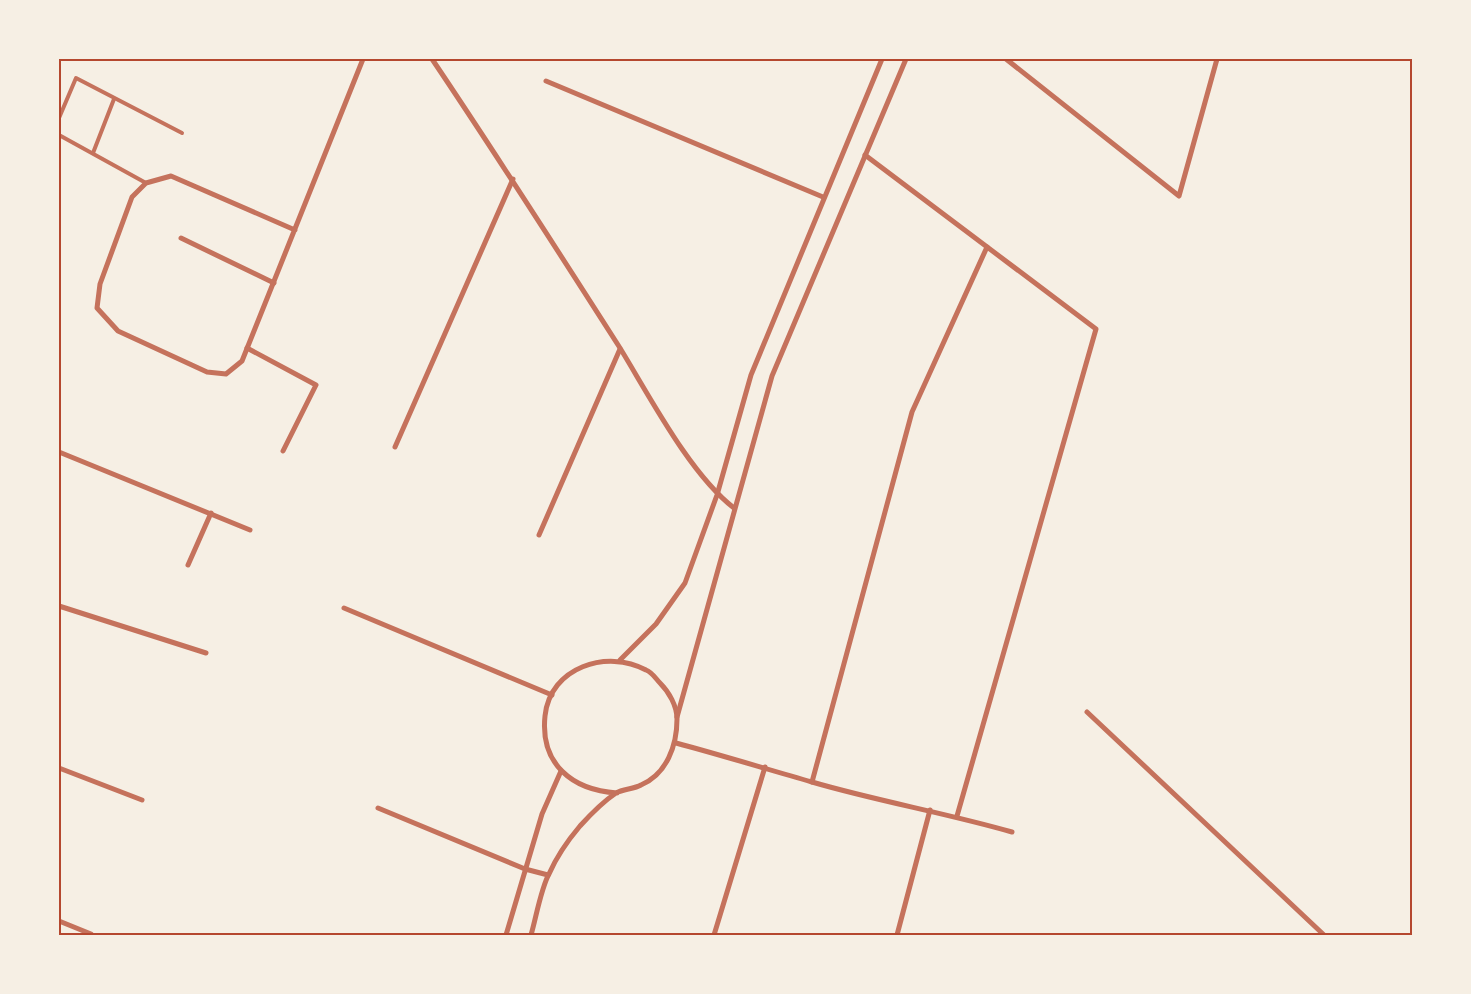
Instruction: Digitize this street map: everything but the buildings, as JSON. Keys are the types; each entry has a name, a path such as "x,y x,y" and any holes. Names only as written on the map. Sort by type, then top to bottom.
{"street":[{"path":"295,230 171,176 146,183 132,198 100,284 97,308 118,331 207,372 226,374 242,361 274,283 363,59"},
{"path":"432,59 513,179 674,435 717,495 734,508"},
{"path":"620,660 656,624 685,583 717,495 751,375 882,59"},
{"path":"677,717 669,692 648,670 620,660 599,660 580,667 564,679 552,695 545,714 544,734 550,754 560,771 577,784 596,792 617,793 642,785 663,767 676,743 677,717 772,376 906,59"},
{"path":"1006,59 1179,196 1217,59"},
{"path":"546,81 824,197"},
{"path":"865,155 1096,329 957,816"},
{"path":"395,447 513,179"},
{"path":"181,238 274,283"},
{"path":"812,782 912,412 986,247"},
{"path":"247,348 316,385 283,451"},
{"path":"539,535 620,349"},
{"path":"59,452 250,530"},
{"path":"188,565 211,514"},
{"path":"59,606 206,652"},
{"path":"344,608 552,695"},
{"path":"1087,712 1324,935"},
{"path":"676,743 812,782 957,816 1012,832"},
{"path":"714,935 765,767"},
{"path":"59,768 142,800"},
{"path":"506,935 542,814 560,771"},
{"path":"531,935 548,875 580,827 617,793"},
{"path":"378,808 525,869 548,875"},
{"path":"898,935 930,810"},
{"path":"59,921 91,934"}],"lane":[{"path":"59,118 76,78 182,133"},
{"path":"93,153 114,98"},
{"path":"59,135 146,183"}]}
